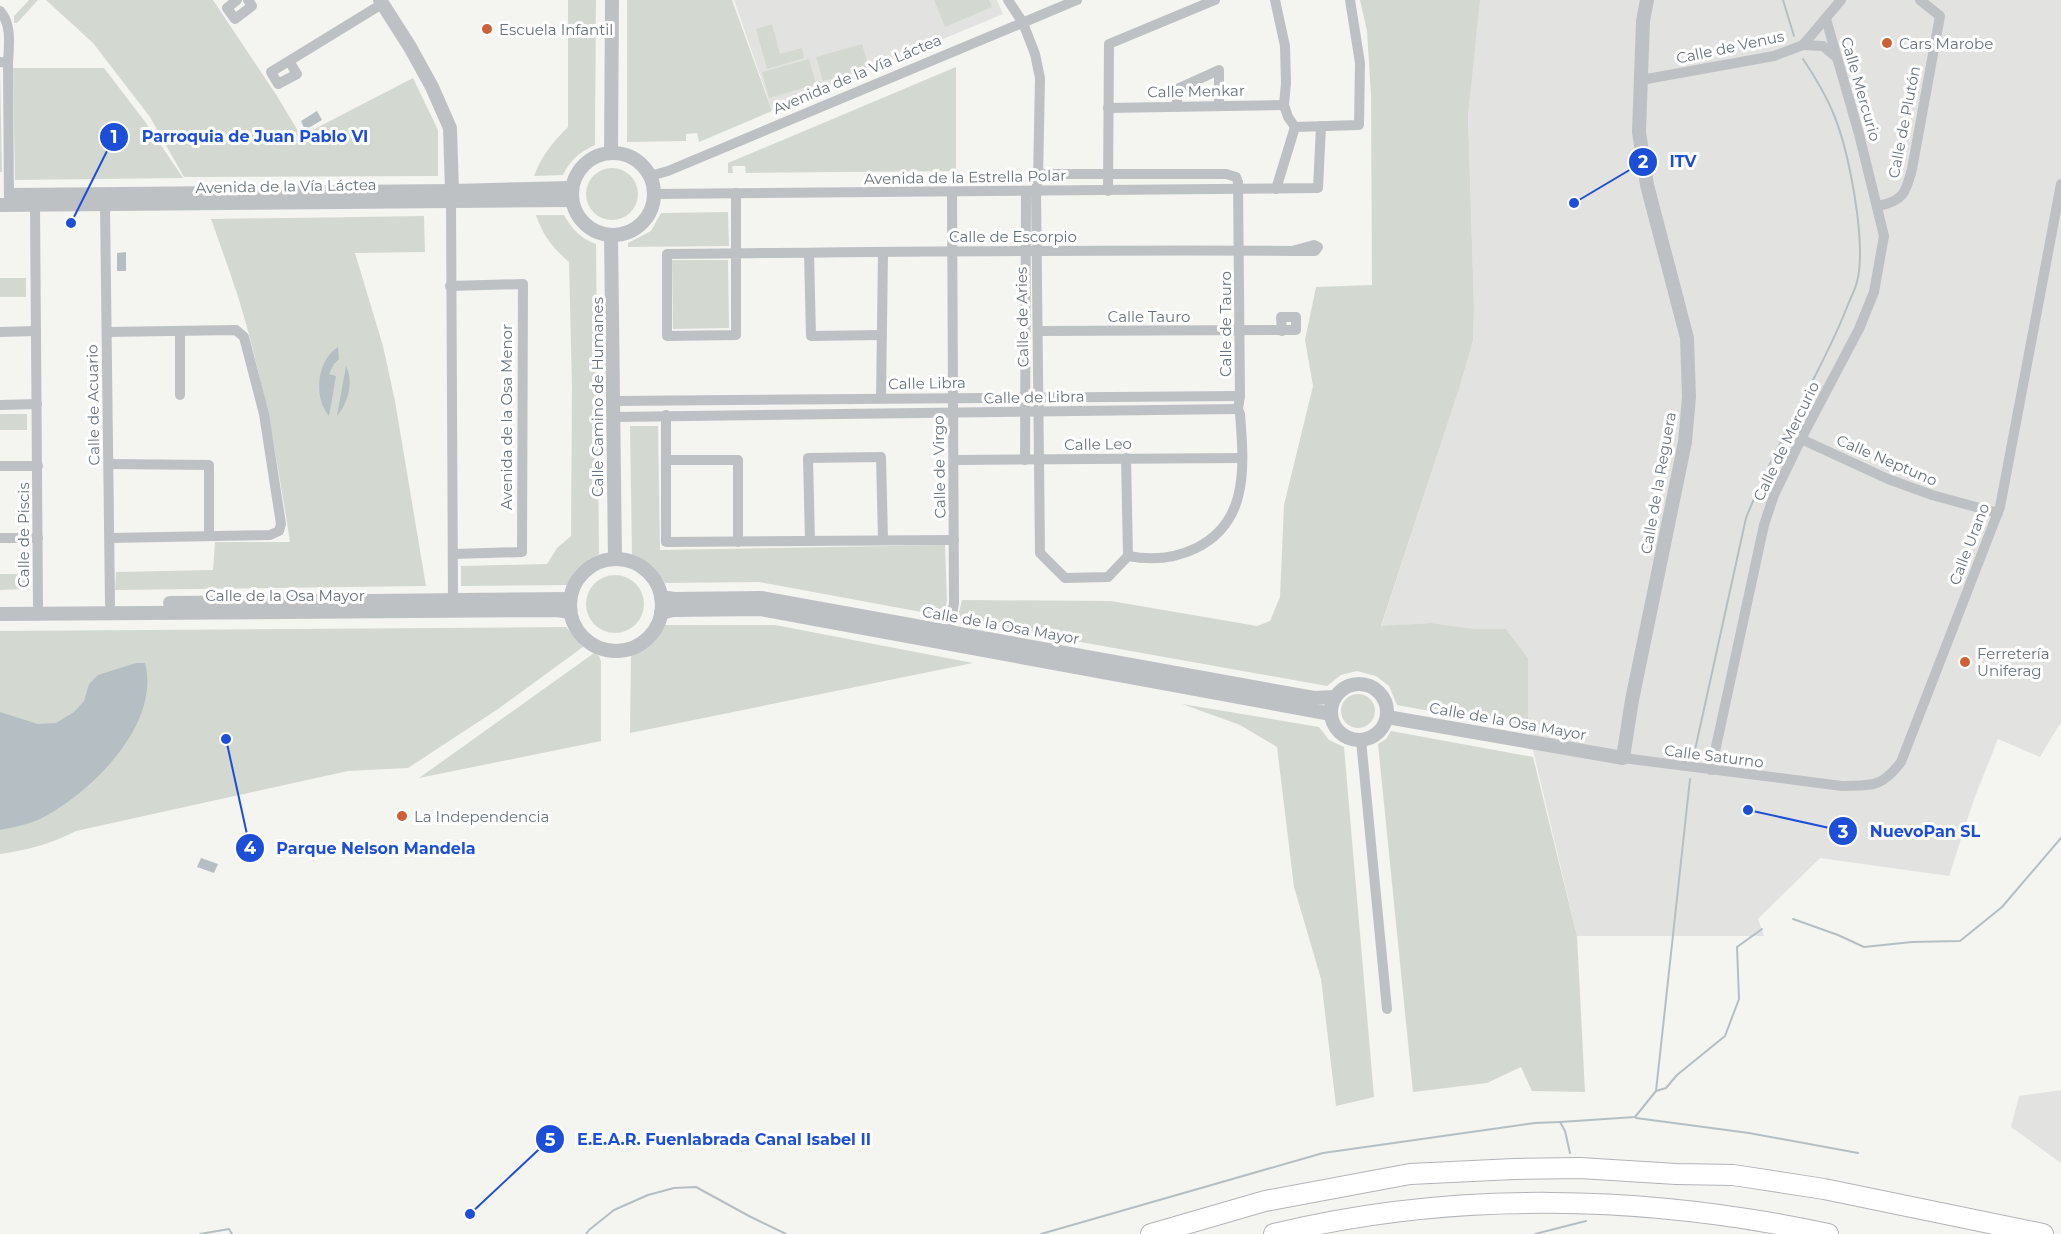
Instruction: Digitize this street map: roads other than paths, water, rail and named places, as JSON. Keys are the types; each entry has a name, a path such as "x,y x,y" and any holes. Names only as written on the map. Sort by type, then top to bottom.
{"highway":[{"path":"1151,1234 1265,1201 1410,1174 1580,1168 1733,1175 1824,1189 2043,1234"},
{"path":"1676,1174 1786,1191 1978,1234"},
{"path":"1274,1234 1347,1219 1436,1208 1525,1204 1647,1207 1716,1214 1828,1234"},
{"path":"1647,1207 1792,1234"}],"street":[{"path":"237,0 227,8 235,19 252,6 248,0"},
{"path":"611,152 612,0"},
{"name":"Calle de Aries","path":"1008,0 1023,23 1035,54 1040,78 1038,174 1031,191 1032,398 1038,412 1040,553 1065,578 1108,577 1128,556"},
{"name":"Avenida de la Vía Láctea","path":"650,176 668,171 1077,0"},
{"path":"1108,191 1109,44 1215,0"},
{"path":"1275,0 1285,46 1284,105 1295,127"},
{"path":"1295,127 1359,125 1360,63 1350,0"},
{"name":"Calle de la Reguera","path":"1623,758 1632,700 1685,442 1689,397 1687,338 1646,178 1639,132 1643,21 1647,0"},
{"name":"Calle de Venus","path":"1641,80 1774,56 1803,45 1841,0"},
{"name":"Calle de Plutón","path":"1878,206 1895,202 1900,197 1905,191 1912,169 1940,16 1920,0"},
{"path":"289,61 381,2 426,77 450,128 453,599"},
{"path":"0,11 7,19 4,62 4,200"},
{"name":"Calle Mercurio","path":"1826,19 1878,206 1884,236"},
{"path":"1803,45 1823,46 1837,58"},
{"path":"1177,107 1177,89 1218,70 1219,106"},
{"name":"Calle Menkar","path":"1108,108 1284,105"},
{"name":"Avenida de la Estrella Polar","path":"654,194 1318,188 1321,126"},
{"path":"1276,189 1295,127"},
{"path":"611,152 623,153 644,166 650,176 654,194 652,207 646,219 636,228 624,234 611,235 593,230 578,218 571,194 576,174 585,163 597,155 611,152"},
{"path":"1038,174 1230,174 1236,177 1239,189"},
{"name":"Calle Urano","path":"1802,782 1842,786 1877,784 1890,776 1901,762 1998,513 2061,184"},
{"name":"Calle de Tauro","path":"1239,189 1240,396 1238,409 1242,458"},
{"name":"Calle de Virgo","path":"949,632 954,603 952,192"},
{"name":"Calle de Escorpio","path":"736,193 735,254 736,335 667,336 666,254 735,254 952,251 1292,251"},
{"name":"Avenida de la Vía Láctea","path":"4,200 571,194"},
{"name":"Avenida de la Vía Láctea","path":"4,200 35,205 105,205 451,196"},
{"name":"Calle de Piscis","path":"35,205 38,605"},
{"name":"Calle de Acuario","path":"105,205 111,604"},
{"name":"Calle Camino de Humanes","path":"611,235 615,559"},
{"name":"Calle de Mercurio","path":"1711,770 1761,535 1774,495 1859,329 1874,292 1884,236"},
{"name":"Calle de Aries","path":"1025,460 1025,412 1032,398 1038,331 1031,251"},
{"path":"881,398 883,252"},
{"path":"809,253 811,336 881,335"},
{"name":"Avenida de la Osa Menor","path":"450,286 523,284 522,552 453,554"},
{"path":"107,332 236,330 244,337 264,414 281,524 279,531 270,535 110,538"},
{"name":"Calle Tauro","path":"1038,331 1296,330"},
{"path":"180,331 180,394"},
{"path":"0,332 36,332"},
{"name":"Calle Libra","path":"614,401 1240,396"},
{"path":"0,405 37,404"},
{"name":"Calle de Libra","path":"614,417 1238,409"},
{"path":"666,415 666,542 954,540"},
{"name":"Calle Neptuno","path":"1801,439 1888,479 1932,495 1998,513"},
{"path":"810,541 808,458 881,457 883,540"},
{"path":"1126,458 1128,556 1143,559 1166,558 1189,553 1216,534 1234,508 1241,484 1242,458"},
{"name":"Calle Leo","path":"954,460 1242,458"},
{"path":"666,460 738,460 738,542"},
{"path":"109,464 209,465 209,536"},
{"name":"Calle de Piscis","path":"0,466 38,466"},
{"path":"0,538 38,538"},
{"path":"615,559 626,560 645,569 658,587 661,597 661,613 654,630 643,642 631,649 617,651 605,650 594,645 579,633 570,605 573,586 580,575 596,563 615,559"},
{"name":"Calle de la Osa Mayor","path":"661,597 674,599 761,598 1314,698 1334,697"},
{"name":"Calle de la Osa Mayor","path":"0,605 453,599 570,605"},
{"name":"Calle de la Osa Mayor","path":"0,614 545,610 570,605"},
{"name":"Calle de la Osa Mayor","path":"661,613 674,610 760,609 1331,714"},
{"path":"1356,684 1366,684 1375,688 1384,698 1387,707 1387,717 1379,732 1371,738 1361,740 1345,736 1336,727 1331,714 1334,697 1347,686 1356,684"},
{"name":"Calle de la Osa Mayor","path":"1387,717 1623,758"},
{"path":"1361,740 1387,1009"},
{"name":"Calle Saturno","path":"1623,758 1802,782"}],"waterway":[{"path":"1783,0 1794,36"},
{"path":"1695,750 1746,518 1775,453 1834,339 1857,282 1860,245 1851,174 1840,131 1831,108 1803,59"},
{"path":"1570,1153 1565,1131 1560,1122 1635,1117 1656,1091 1690,779"},
{"path":"1793,919 1864,947 1912,942 1960,941 2002,907 2061,838"},
{"path":"1656,1091 1666,1088 1677,1075 1725,1036 1739,999 1737,947 1762,929"},
{"path":"1636,1118 1749,1133 1858,1153"},
{"path":"1041,1234 1323,1153 1535,1123 1560,1122"},
{"path":"586,1234 614,1210 648,1195 674,1188 696,1187 786,1234"},
{"path":"1535,1234 1586,1221"},
{"path":"200,1234 229,1229 232,1234"}],"place":[{"name":"Escuela Infantil","path":"487,29"},
{"name":"Cars Marobe","path":"1887,43"},
{"name":"ITV","path":"1574,203"},
{"name":"Parroquia de Juan Pablo VI","path":"71,223"},
{"name":"Ferretería Uniferag","path":"1965,662"},
{"name":"Parque Nelson Mandela","path":"226,739"},
{"name":"NuevoPan SL","path":"1748,810"},
{"name":"La Independencia","path":"402,816"},
{"name":"E.E.A.R. Fuenlabrada Canal Isabel II","path":"470,1214"}]}
